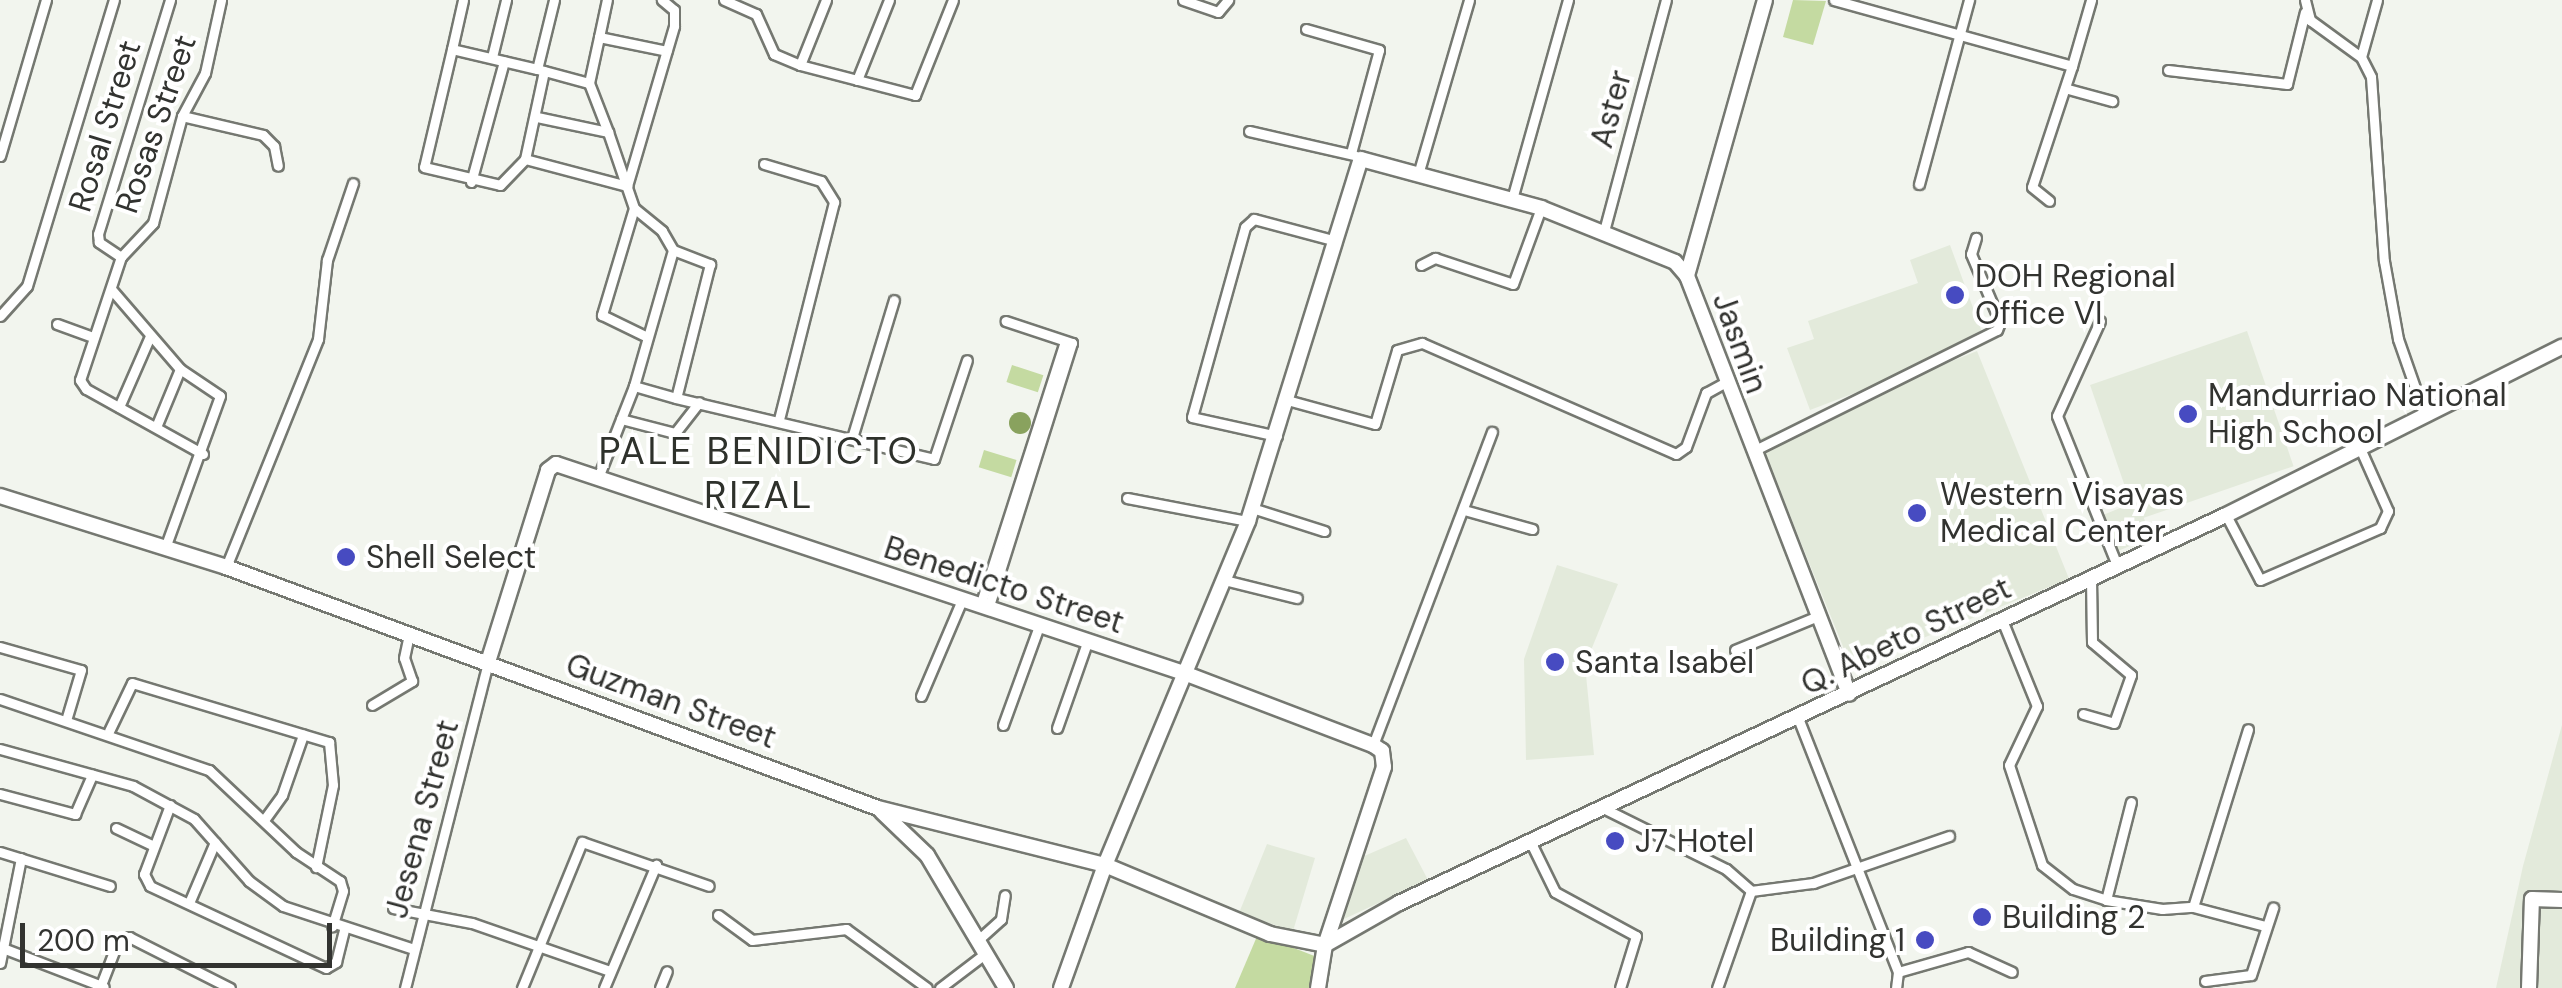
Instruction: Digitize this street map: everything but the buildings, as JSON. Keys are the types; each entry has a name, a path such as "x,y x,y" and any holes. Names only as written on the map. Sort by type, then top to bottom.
{"street":[{"path":"0,156 46,0"},
{"path":"0,316 27,286 114,0"},
{"name":"Rosal Street","path":"121,257 102,245 98,234 170,0"},
{"name":"Rosas Street","path":"121,257 153,223 182,116 205,73 221,0"},
{"path":"464,0 423,162 471,182 500,185 525,159 537,117 554,0"},
{"path":"492,57 506,0"},
{"path":"599,476 634,386 672,250 662,231 634,208 589,84 607,0"},
{"path":"627,186 676,17 662,0"},
{"path":"724,0 756,14 774,54 800,65 915,95 953,0"},
{"path":"800,65 826,0"},
{"path":"857,80 888,0"},
{"path":"1183,0 1218,12 1228,0"},
{"path":"1420,171 1469,0"},
{"path":"1512,199 1568,0"},
{"name":"Aster","path":"1604,230 1666,0"},
{"name":"Jasmin","path":"1765,0 1687,276 1724,383 1848,694"},
{"path":"1834,0 2072,66"},
{"path":"1918,184 1969,0"},
{"path":"2050,202 2032,187 2068,89 2091,0"},
{"path":"2168,70 2287,84 2305,0"},
{"path":"2361,56 2377,0"},
{"path":"2305,12 2361,56 2371,77 2384,262 2398,339 2425,416"},
{"path":"1061,988 1105,864 1250,515 1339,242 1379,50 1306,29"},
{"path":"599,37 667,51"},
{"path":"452,50 589,84"},
{"path":"471,182 504,61"},
{"path":"2068,89 2112,101"},
{"path":"182,116 263,135 274,146 278,166"},
{"path":"537,117 608,132"},
{"path":"1249,131 1420,171 1542,208 1676,262 1687,276"},
{"path":"525,159 627,186"},
{"path":"764,164 822,181 834,202 779,420"},
{"path":"226,567 318,339 327,260 353,182"},
{"path":"634,208 602,315 645,336"},
{"path":"1421,266 1434,258 1513,284 1542,208"},
{"path":"1277,436 1192,416 1245,227 1254,219 1339,242"},
{"path":"1751,452 1991,336 2000,322 1971,254 1976,238"},
{"path":"672,250 706,260 711,270 676,398"},
{"path":"121,257 80,380 86,389 203,454"},
{"path":"111,289 180,368 217,390 220,405 166,548"},
{"path":"852,438 894,300"},
{"path":"984,608 1069,342 1006,321"},
{"path":"2100,321 2058,416 2118,565"},
{"path":"57,324 93,337"},
{"path":"119,407 150,336"},
{"path":"1287,400 1375,424 1397,350 1422,343 1676,454 1686,446 1706,392 1724,383"},
{"name":"Q. Abeto Street","path":"1325,945 1400,903 1532,845 2226,515 2562,347"},
{"path":"634,386 934,459 967,360"},
{"path":"156,427 180,368"},
{"path":"620,419 675,434 699,402"},
{"path":"1318,988 1325,945 1384,767 1382,751 1373,745 1492,432"},
{"path":"2226,515 2260,580 2380,528 2388,511 2360,448"},
{"name":"Benedicto Street","path":"488,662 548,470 556,464 1184,673 1373,745"},
{"name":"Guzman Street","path":"0,496 226,567 878,808 1105,864 1270,934 1325,945"},
{"path":"1127,498 1250,515 1324,532"},
{"path":"1464,510 1532,528"},
{"path":"2083,714 2114,723 2131,675 2092,642 2091,578"},
{"path":"1224,580 1297,598"},
{"path":"922,696 962,600"},
{"path":"1735,650 1818,616"},
{"path":"2002,620 2036,706 2009,765 2038,858 2065,885 2106,900 2162,910 2193,906 2265,926"},
{"path":"1003,725 1039,626"},
{"path":"372,705 412,681 404,658 410,635"},
{"path":"1058,728 1087,643"},
{"path":"0,647 81,670 66,717"},
{"name":"Jesena Street","path":"406,988 488,662"},
{"path":"109,731 132,683 334,747 329,818 316,867"},
{"path":"0,699 109,731 209,770 316,867 342,884 332,926"},
{"path":"1798,718 1898,972 1896,988"},
{"path":"2193,906 2248,730"},
{"path":"264,820 282,795 303,735"},
{"path":"0,749 92,775 170,805 283,906 344,930 414,948"},
{"path":"0,794 75,814 92,775"},
{"path":"2106,900 2131,802"},
{"path":"170,805 144,881 326,968 336,962 344,930"},
{"path":"878,808 927,855 1006,988"},
{"path":"1606,809 1726,869 1751,891"},
{"path":"116,828 154,846"},
{"path":"1751,891 1858,870 1949,836"},
{"path":"188,903 215,842"},
{"path":"522,988 582,842 710,886"},
{"path":"1532,845 1556,892 1636,936 1620,988"},
{"path":"0,852 110,886"},
{"path":"0,964 21,858"},
{"path":"604,988 656,865"},
{"path":"1717,988 1751,891"},
{"path":"940,988 982,947 1001,919 1006,895"},
{"path":"2530,988 2532,899 2562,900"},
{"path":"393,908 472,923 610,971"},
{"path":"2249,988 2273,908"},
{"path":"718,914 752,940 846,929 927,988"},
{"path":"2,947 104,987 122,939 230,988"},
{"path":"1898,972 1968,952 2012,972"},
{"path":"660,988 666,971"},
{"path":"2204,981 2250,975"}],"shaded area":[{"path":"1793,0 1826,1 1813,45 1783,37"},
{"path":"1950,245 1986,343 1810,410 1787,348 1814,339 1808,321 1918,283 1910,260"},
{"name":"Mandurriao National High School","path":"2247,331 2294,466 2137,520 2090,385"},
{"name":"Western Visayas Medical Center","path":"1977,351 2069,579 1851,667 1759,439"},
{"path":"1012,365 1043,375 1038,392 1006,382"},
{"path":"1020,412 1028,415 1028,431 1020,434 1012,431 1009,423 1012,415"},
{"path":"984,450 1017,460 1011,477 979,467"},
{"path":"2134,492 2151,537 2118,551 2103,515 2125,506 2122,499"},
{"name":"Santa Isabel","path":"1557,565 1618,584 1585,665 1594,755 1526,760 1524,659"},
{"path":"2562,725 2562,988 2496,988 2523,866"},
{"path":"1406,838 1428,880 1344,919 1362,857"},
{"path":"1267,844 1315,858 1293,931 1239,913"},
{"path":"1258,934 1317,957 1309,988 1235,988"}],"place":[{"name":"DOH Regional Office VI","path":"1955,295"},
{"name":"Mandurriao National High School","path":"2188,414"},
{"name":"Western Visayas Medical Center","path":"1917,513"},
{"name":"Shell Select","path":"346,557"},
{"name":"Santa Isabel","path":"1555,662"},
{"name":"J7 Hotel","path":"1615,841"},
{"name":"Building 2","path":"1982,917"},
{"name":"Building 1","path":"1925,940"}],"district":[{"name":"PALE BENIDICTO RIZAL","path":"759,474"}]}
